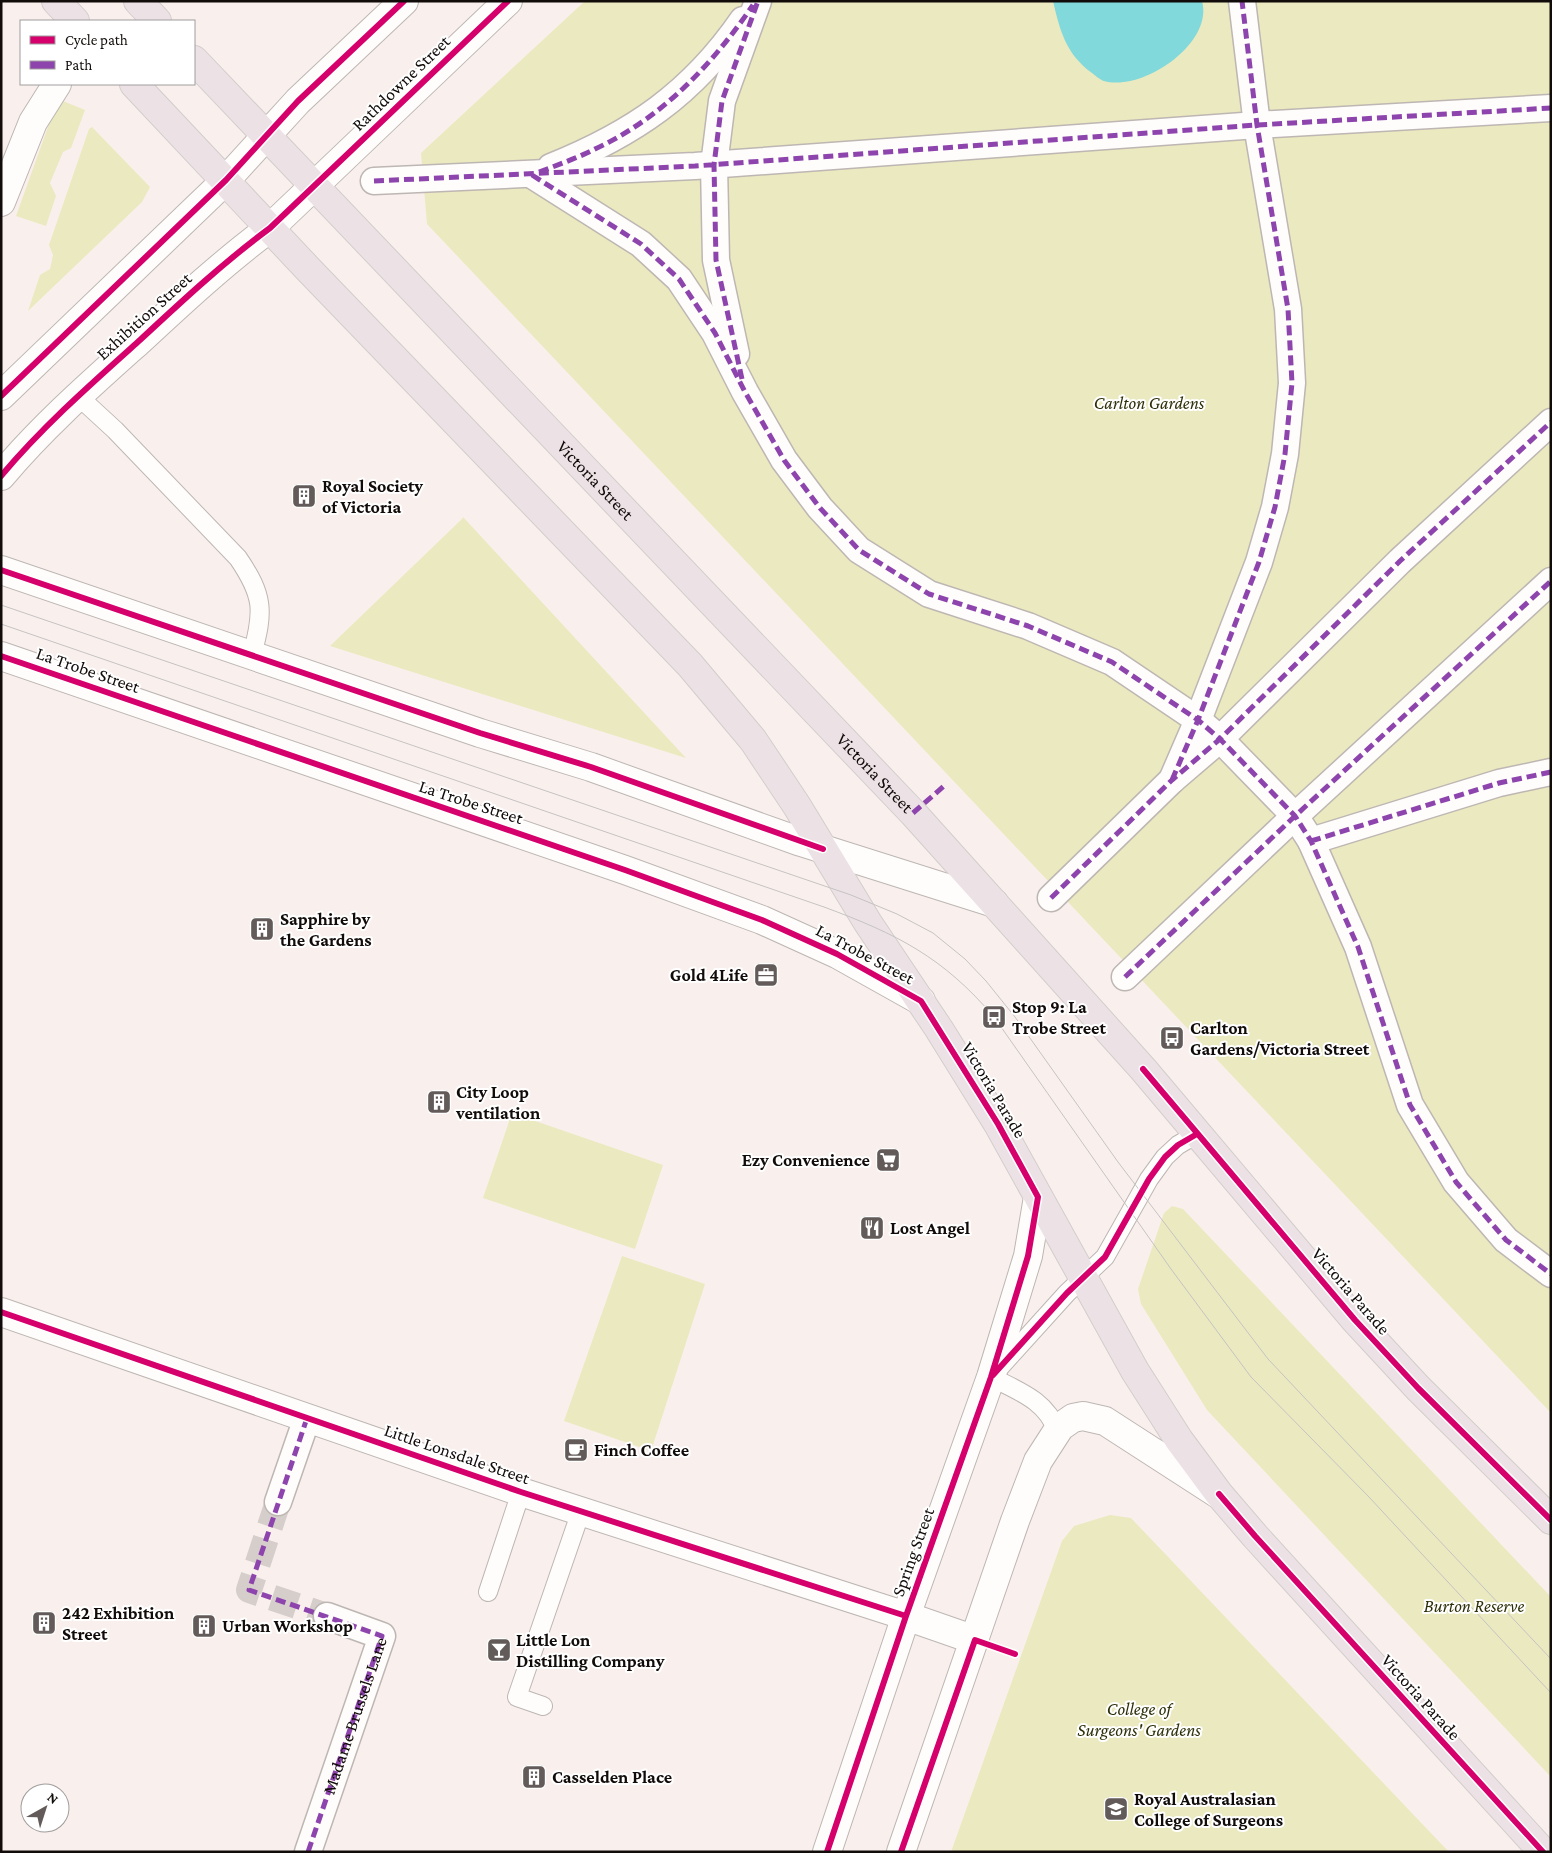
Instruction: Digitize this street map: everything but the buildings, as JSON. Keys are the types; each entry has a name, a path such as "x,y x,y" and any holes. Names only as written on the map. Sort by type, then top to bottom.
{"main road":[{"path":"56,1 74,20"},
{"path":"138,1 156,20"},
{"name":"Victoria Street","path":"195,61 913,813 994,904"},
{"path":"135,85 702,678 753,740 823,849"},
{"name":"Victoria Parade","path":"823,849 868,923 998,1124 1134,1370 1179,1440 1219,1494 1261,1543 1543,1852"},
{"name":"Victoria Parade","path":"994,904 1143,1069 1355,1320 1418,1388 1551,1520"}],"street":[{"path":"1,396 226,180 298,101 404,1"},
{"name":"Rathdowne Street","path":"315,186 508,1"},
{"path":"745,392 716,260 714,165 722,101 757,1"},
{"path":"532,175 596,149 644,121 686,88 730,38 757,1"},
{"path":"1172,780 1198,720 1259,562 1275,507 1285,454 1292,383 1288,309 1257,125 1242,1"},
{"path":"1,202 32,122 56,85"},
{"path":"374,181 714,165 1257,125 1551,108"},
{"path":"532,175 641,244 678,279 715,333 745,392 784,460 820,508 859,550 929,594 1028,626 1112,662 1198,720 1220,739 1295,816 1311,841 1358,947 1410,1105 1456,1182 1506,1240 1551,1274"},
{"name":"Exhibition Street","path":"1,476 20,453 78,396 235,254 270,228 315,186"},
{"path":"1051,898 1172,780 1220,739 1400,561 1551,422"},
{"path":"1,570 470,729 591,767 823,849 994,904"},
{"path":"1126,977 1295,816 1551,581"},
{"name":"La Trobe Street","path":"1,656 625,870 735,910 809,940 920,1001"},
{"path":"1311,841 1499,783 1551,772"},
{"name":"Spring Street","path":"827,1852 906,1616 991,1377 1026,1265 1038,1197"},
{"name":"Little Lonsdale Street","path":"1,1312 521,1492 975,1640"},
{"path":"901,1852 1027,1488 1043,1451 1057,1431 1073,1418 1083,1416 1099,1418 1119,1428 1219,1494"},
{"path":"278,1502 306,1418"},
{"name":"Madame Brussels Lane","path":"308,1852 382,1636 327,1616"}],"lane":[{"path":"78,396 115,430 238,558 252,579 261,604 260,627 252,655"},
{"name":"Spring Street","path":"991,1377 1104,1257 1149,1179 1165,1157 1178,1145 1198,1134"},
{"path":"991,1377 1037,1400 1049,1413 1057,1431"},
{"path":"488,1592 521,1492"},
{"path":"543,1706 517,1697 581,1511"}],"green space":[{"name":"Carlton Gardens","path":"585,1 1551,1 1551,1413 427,224 421,153"},
{"path":"58,99 85,110 71,148 63,152 50,183 56,196 46,226 16,216"},
{"path":"92,127 150,187 142,202 28,311 40,275 50,269 53,255 49,245 89,129"},
{"path":"464,518 686,758 330,646"},
{"path":"512,1113 663,1165 635,1249 483,1198"},
{"name":"Burton Reserve","path":"1172,1206 1183,1209 1551,1597 1551,1777 1207,1410 1141,1304 1138,1289 1164,1213"},
{"path":"622,1256 705,1284 651,1451 564,1421"},
{"name":"College of Surgeons' Gardens","path":"1110,1515 1131,1518 1449,1852 951,1852 1062,1541 1074,1526"}],"water":[{"path":"1053,1 1202,1 1203,17 1197,33 1186,48 1172,61 1155,72 1137,79 1120,82 1104,81 1083,66 1070,50 1058,22"}],"tunnel":[{"path":"278,1502 249,1590 327,1616"}],"tram line":[{"path":"1,605 851,895 897,914 933,933 965,959 986,981 1015,1017 1118,1162 1268,1359 1551,1659"},
{"path":"1,624 824,907 874,927 937,963 956,978 994,1017 1171,1269 1251,1377 1369,1497 1551,1693"}],"marked path":[{"path":"742,379 716,260 714,165 722,101 758,1"},
{"path":"1172,780 1198,720 1259,562 1275,507 1285,454 1292,383 1288,309 1257,125 1242,1"},
{"path":"539,172 595,149 642,122 664,106 703,69 753,5"},
{"path":"374,181 695,166 1257,125 1551,108"},
{"path":"532,175 641,244 679,279 715,333 745,392 784,460 820,508 859,550 929,594 1028,626 1112,662 1198,720 1220,739 1295,816 1311,841 1358,947 1410,1105 1456,1182 1506,1240 1551,1274"},
{"path":"1051,898 1172,780 1220,739 1400,561 1551,422"},
{"path":"1125,977 1295,816 1551,581"},
{"path":"1311,841 1499,783 1551,772"},
{"path":"913,813 944,786"},
{"path":"307,1418 249,1590 382,1636 308,1852"}],"cycle path":[{"path":"1,396 226,180 298,101 404,1"},
{"path":"1,476 51,422 86,389 203,282 270,228 508,1"},
{"path":"1,570 480,733 591,767 823,849"},
{"path":"1,656 625,870 762,920 837,954 921,1001 998,1124 1038,1197 1028,1256 991,1377 906,1616 827,1852"},
{"path":"1143,1069 1355,1320 1418,1388 1551,1520"},
{"path":"993,1375 1067,1293 1105,1257 1149,1179 1165,1157 1178,1145 1197,1134"},
{"path":"1,1312 521,1492 906,1616"},
{"path":"1219,1494 1543,1852"},
{"path":"901,1852 975,1640 1015,1654"}],"place":[{"name":"Royal Society of Victoria","path":"304,496"},
{"name":"Sapphire by the Gardens","path":"262,929"},
{"name":"Gold 4Life","path":"766,975"},
{"name":"Stop 9: La Trobe Street","path":"994,1017"},
{"name":"Carlton Gardens/Victoria Street","path":"1172,1038"},
{"name":"City Loop ventilation","path":"439,1102"},
{"name":"Ezy Convenience","path":"888,1160"},
{"name":"Lost Angel","path":"872,1228"},
{"name":"Finch Coffee","path":"576,1450"},
{"name":"242 Exhibition Street","path":"44,1623"},
{"name":"Urban Workshop","path":"204,1626"},
{"name":"Little Lon Distilling Company","path":"499,1650"},
{"name":"Casselden Place","path":"534,1777"},
{"name":"Royal Australasian College of Surgeons","path":"1116,1809"}]}
